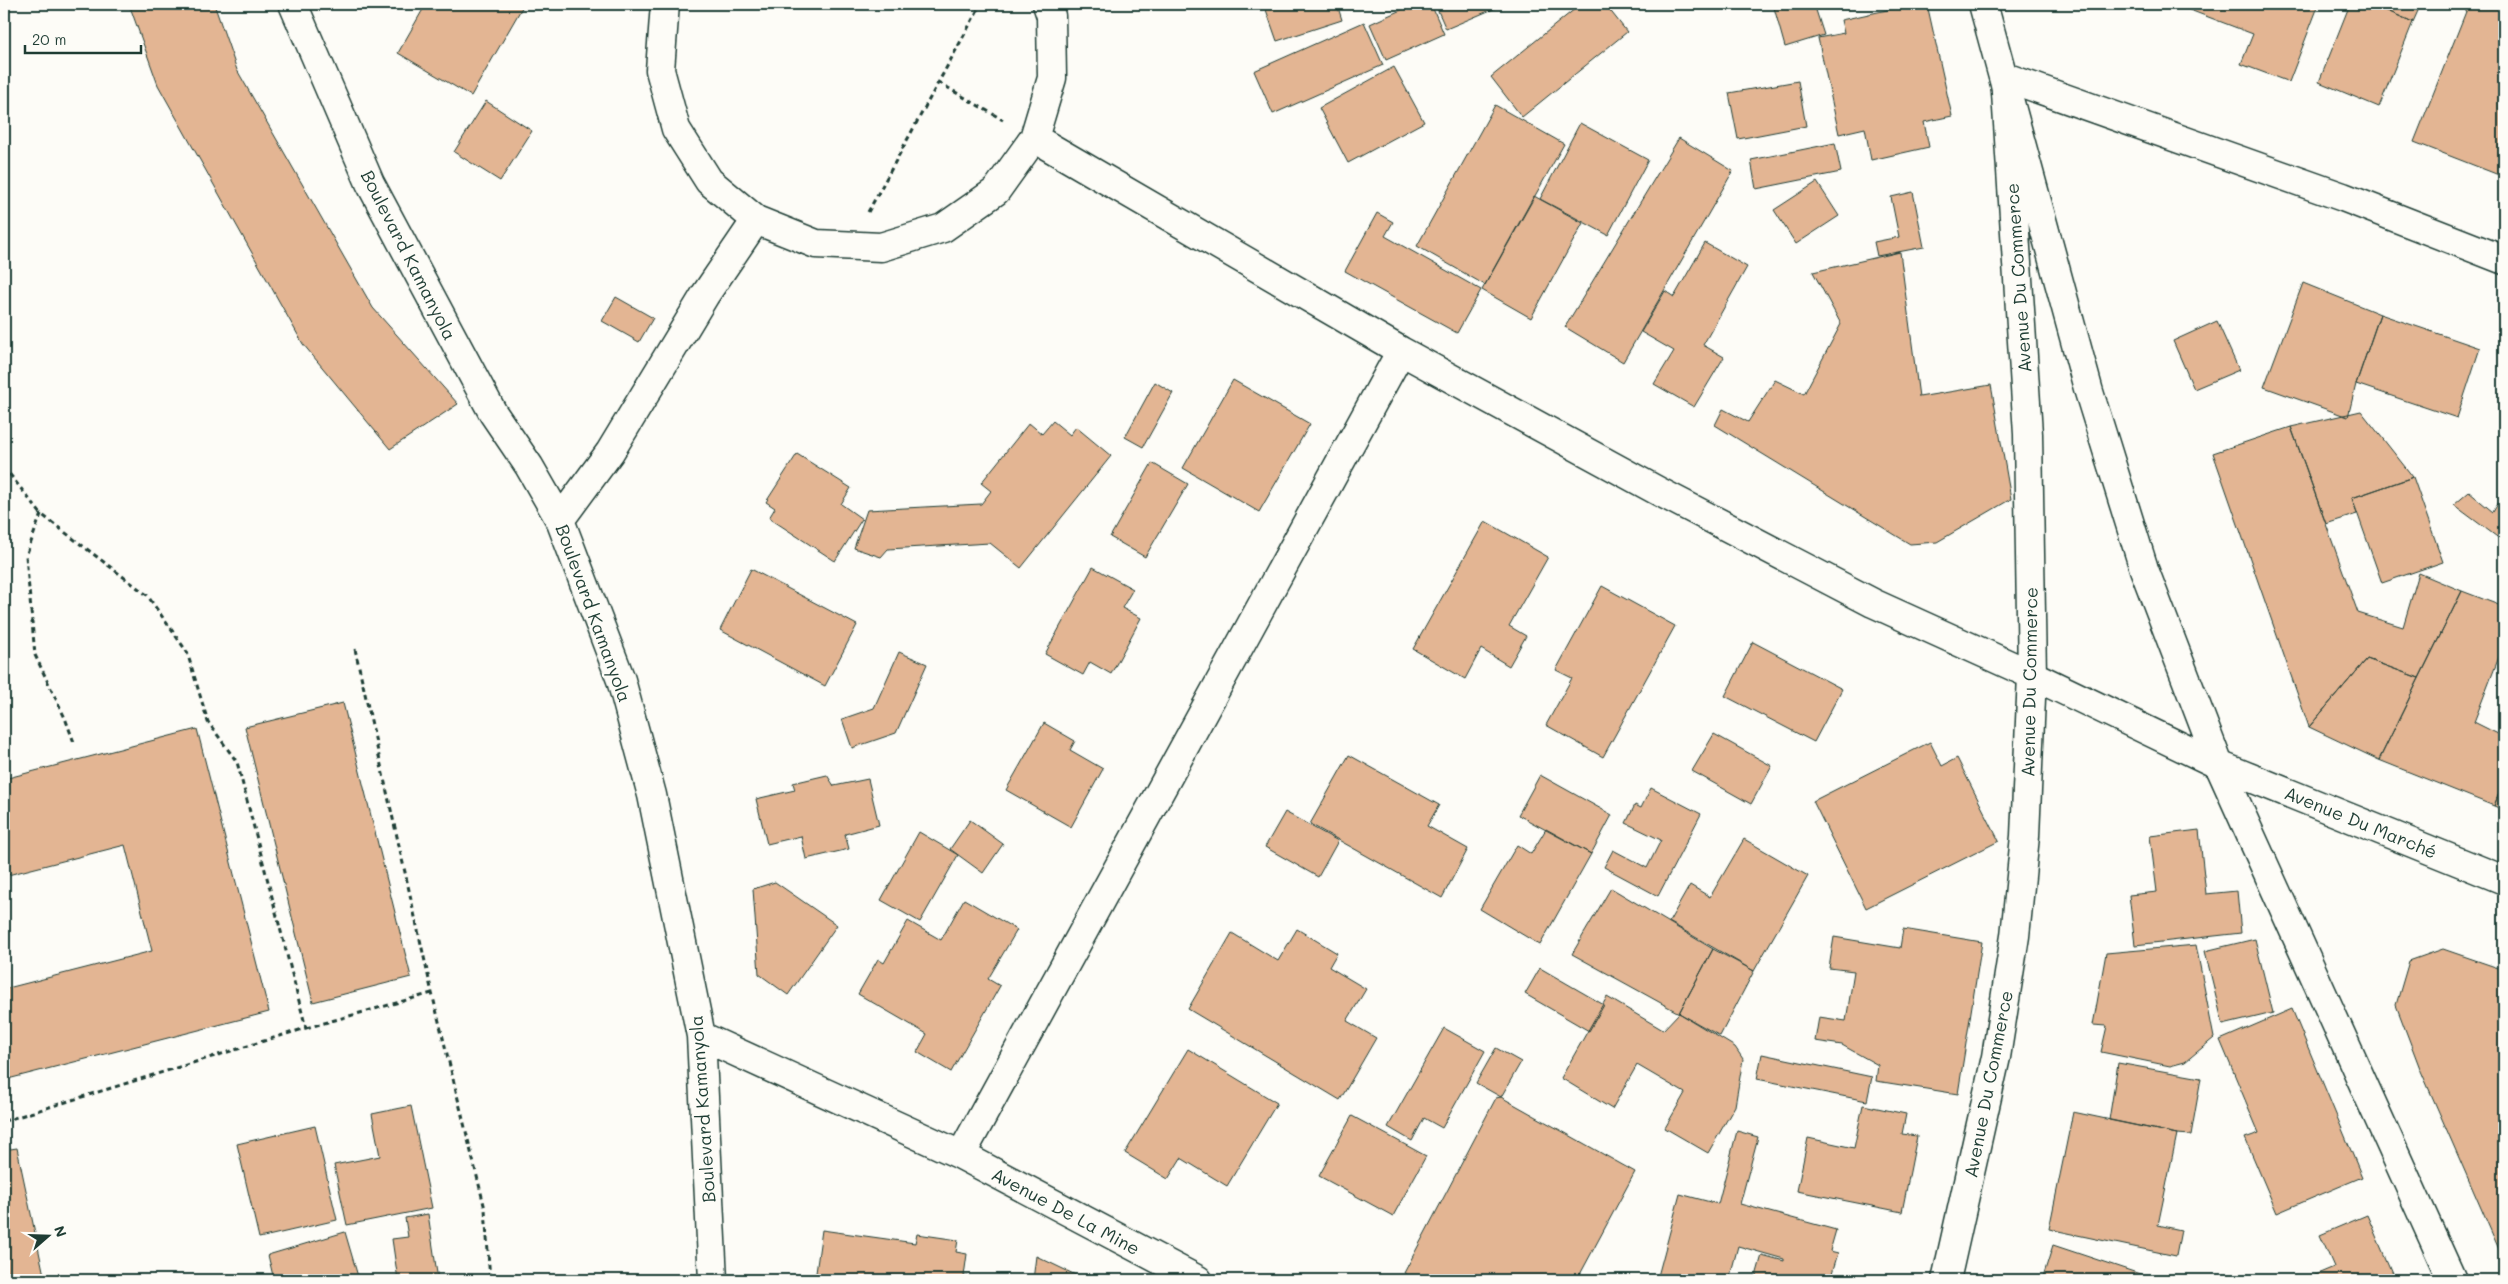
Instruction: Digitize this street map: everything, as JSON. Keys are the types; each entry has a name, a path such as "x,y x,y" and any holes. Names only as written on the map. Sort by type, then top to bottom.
{"street":[{"name":"Boulevard Kamanyola","path":"293,4 374,191 493,413 529,466 560,520 621,680 652,794 701,1036 713,1280"},
{"path":"666,4 660,70 676,129 709,181 756,220 816,244 881,247 943,228 996,191 1034,138 1052,78 1051,16 1047,4"},
{"path":"1983,4 2005,77 2089,392 2138,550 2218,765 2452,1280"},
{"path":"2005,77 2343,197 2504,260"},
{"name":"Avenue Du Commerce","path":"1946,1280 1996,1057 2015,936 2026,836 2032,675 2028,434 2005,77"},
{"name":"Avenue Du Marché","path":"1034,138 1401,351 1658,491 1874,603 2032,675 2218,765 2504,880"},
{"path":"560,520 610,452 705,295 756,220"},
{"path":"961,1156 1401,351"},
{"name":"Avenue De La Mine","path":"701,1036 961,1156 1198,1280"}],"path":[{"path":"865,217 981,4"},
{"path":"938,82 1034,138"},
{"path":"4,467 41,514 147,595 188,652 208,722 237,762 306,1028"},
{"path":"41,514 26,556 35,655 65,718 74,745"},
{"path":"355,649 432,993 485,1208 490,1280"},
{"path":"4,1122 306,1028 432,993"}],"building":[{"path":"129,4 214,4 237,70 373,308 458,404 390,449 303,344 158,85"},
{"path":"426,4 524,4 471,96 398,53"},
{"path":"1264,4 1337,4 1342,20 1277,41"},
{"path":"1414,4 1431,4 1444,34 1386,60 1370,24"},
{"path":"1435,4 1505,4 1446,29"},
{"path":"1581,4 1605,4 1627,32 1522,117 1491,77"},
{"path":"1773,4 1814,4 1824,35 1785,47"},
{"path":"1915,4 1927,4 1952,116 1924,122 1929,147 1871,160 1865,128 1839,134 1818,38 1844,33 1841,20"},
{"path":"2174,4 2319,4 2289,82 2241,64 2253,34"},
{"path":"2350,4 2371,4 2413,22 2379,107 2319,82"},
{"path":"2371,4 2421,4 2413,22"},
{"path":"2469,4 2504,4 2504,177 2414,142"},
{"path":"1364,22 1383,65 1273,114 1254,71"},
{"path":"1394,67 1424,122 1348,163 1319,108"},
{"path":"1798,81 1806,126 1738,139 1729,93"},
{"path":"486,101 532,131 500,181 454,152"},
{"path":"1495,105 1564,144 1485,285 1417,246"},
{"path":"1580,123 1648,160 1608,235 1540,199"},
{"path":"1679,138 1733,171 1623,362 1565,327"},
{"path":"1835,143 1841,172 1756,189 1751,160"},
{"path":"1817,182 1839,216 1796,244 1774,210"},
{"path":"1913,192 1924,247 1877,256 1874,242 1899,237 1891,197"},
{"path":"1534,196 1583,223 1531,318 1482,290"},
{"path":"1377,213 1393,222 1385,236 1481,290 1457,333 1345,271"},
{"path":"1705,243 1747,267 1703,345 1724,357 1694,407 1654,384 1674,351 1641,332 1665,291 1674,297"},
{"path":"1900,252 1919,397 1991,385 2011,499 1937,542 1910,544 1715,425 1723,409 1748,422 1775,380 1804,394 1841,324 1813,272"},
{"path":"2303,283 2380,314 2356,384 2348,417 2264,387"},
{"path":"616,297 653,318 639,342 602,321"},
{"path":"2380,314 2480,348 2457,418 2356,384"},
{"path":"2217,321 2239,370 2194,389 2173,341"},
{"path":"1233,380 1310,424 1259,512 1183,468"},
{"path":"1155,382 1173,393 1143,447 1125,437"},
{"path":"2361,411 2413,477 2352,498 2357,514 2326,524 2291,427"},
{"path":"1053,421 1070,435 1076,427 1111,456 1021,568 990,543 888,549 881,557 854,548 867,510 981,504 991,491 981,483 1029,423 1042,434"},
{"path":"2291,427 2358,613 2403,627 2419,573 2462,591 2419,678 2367,659 2309,727 2213,453"},
{"path":"797,454 851,488 841,504 862,519 835,561 769,518 775,508 766,502"},
{"path":"1152,463 1188,484 1145,557 1110,537"},
{"path":"2413,477 2443,562 2382,583 2352,498"},
{"path":"2469,492 2493,512 2504,494 2504,542 2454,505"},
{"path":"1485,521 1548,557 1509,626 1526,636 1509,666 1481,649 1465,679 1413,649"},
{"path":"1093,567 1133,589 1122,608 1141,618 1111,674 1090,662 1083,675 1045,654"},
{"path":"751,569 857,625 825,686 720,630"},
{"path":"1602,586 1675,626 1603,757 1546,725 1572,678 1556,670"},
{"path":"2462,591 2504,607 2504,644 2474,722 2504,737 2504,781 2494,806 2379,760"},
{"path":"1753,642 1842,689 1814,742 1725,696"},
{"path":"899,652 927,664 896,733 852,748 842,719 874,708"},
{"path":"2367,659 2419,678 2379,760 2309,727"},
{"path":"343,703 411,977 313,1002 245,727"},
{"path":"1044,723 1075,741 1070,750 1103,769 1071,827 1006,790"},
{"path":"197,729 269,1012 4,1080 4,989 152,951 125,845 4,876 4,779"},
{"path":"1714,734 1772,766 1751,804 1692,771"},
{"path":"1930,742 1942,766 1957,758 1999,841 1866,908 1813,801"},
{"path":"1349,755 1439,805 1427,826 1468,849 1442,898 1310,824"},
{"path":"827,775 834,786 868,779 879,825 845,834 849,849 806,859 801,836 767,844 756,799 795,790 793,783"},
{"path":"1540,775 1612,815 1591,854 1518,815"},
{"path":"2504,781 2504,810 2494,806"},
{"path":"1651,788 1701,814 1658,896 1604,867 1613,850 1647,868 1661,840 1626,823 1635,805 1641,808"},
{"path":"1285,812 1338,841 1318,877 1265,847"},
{"path":"970,820 1003,844 983,873 950,849"},
{"path":"1546,829 1591,854 1540,945 1480,909 1517,845 1531,854"},
{"path":"2199,830 2206,894 2237,891 2241,933 2135,945 2129,895 2157,892 2150,836"},
{"path":"919,832 958,855 920,922 881,900"},
{"path":"1744,839 1808,876 1754,971 1669,922 1690,885 1710,897"},
{"path":"775,882 837,925 788,995 759,974 753,889"},
{"path":"1611,888 1713,949 1679,1013 1572,954"},
{"path":"964,899 1017,930 988,979 1000,986 951,1072 917,1052 927,1034 858,994 878,959 884,963 908,921 941,940"},
{"path":"1297,929 1337,953 1329,967 1366,989 1347,1021 1376,1038 1340,1100 1188,1009 1232,933 1278,961"},
{"path":"1903,929 1982,942 1958,1094 1876,1081 1878,1065 1842,1045 1815,1041 1819,1017 1846,1021 1854,971 1829,968 1834,937 1900,948"},
{"path":"2255,939 2273,1013 2223,1025 2205,951"},
{"path":"2196,945 2214,1038 2185,1062 2170,1066 2101,1052 2107,1026 2093,1025 2106,953"},
{"path":"1713,949 1754,971 1720,1036 1679,1013"},
{"path":"2443,949 2504,970 2504,1245 2498,1247 2421,1071 2396,1005 2409,961"},
{"path":"1540,968 1604,1005 1589,1031 1525,994"},
{"path":"1607,997 1663,1030 1679,1013 1735,1047 1743,1059 1735,1106 1708,1153 1665,1128 1685,1093 1637,1065 1612,1109 1561,1078"},
{"path":"2292,1009 2362,1177 2277,1213 2245,1138 2259,1133 2220,1040"},
{"path":"1444,1028 1485,1051 1442,1128 1424,1118 1412,1141 1388,1127"},
{"path":"1496,1048 1521,1062 1501,1097 1476,1083"},
{"path":"1188,1049 1277,1103 1227,1186 1181,1158 1168,1179 1125,1153"},
{"path":"1762,1054 1872,1077 1867,1101 1757,1079"},
{"path":"2118,1063 2201,1078 2191,1135 2177,1134 2109,1120"},
{"path":"1501,1097 1635,1172 1577,1280 1417,1280 1404,1273 1496,1098"},
{"path":"1863,1105 1906,1114 1902,1134 1917,1136 1902,1212 1797,1191 1808,1138 1854,1148"},
{"path":"411,1106 432,1208 347,1225 334,1165 380,1156 372,1114"},
{"path":"2073,1112 2177,1134 2158,1225 2181,1230 2176,1256 2049,1229"},
{"path":"1352,1116 1426,1156 1393,1216 1319,1176"},
{"path":"315,1126 337,1220 259,1238 237,1144"},
{"path":"1737,1131 1758,1137 1740,1204 1836,1230 1830,1251 1838,1253 1830,1280 1755,1280 1762,1255 1784,1261 1784,1259 1738,1246 1729,1280 1657,1280 1680,1194 1718,1204"},
{"path":"17,1148 45,1280 4,1280 4,1150"},
{"path":"428,1214 438,1280 398,1280 392,1239 408,1237 405,1218"},
{"path":"2367,1215 2395,1280 2303,1280 2334,1267 2320,1235"},
{"path":"822,1230 915,1243 917,1234 958,1240 956,1252 967,1254 964,1276 991,1280 815,1280"},
{"path":"345,1232 359,1280 274,1280 268,1255"},
{"path":"2053,1245 2158,1280 2042,1280"},
{"path":"2504,1245 2504,1261 2498,1247"},
{"path":"1036,1256 1086,1280 1033,1280"}]}
